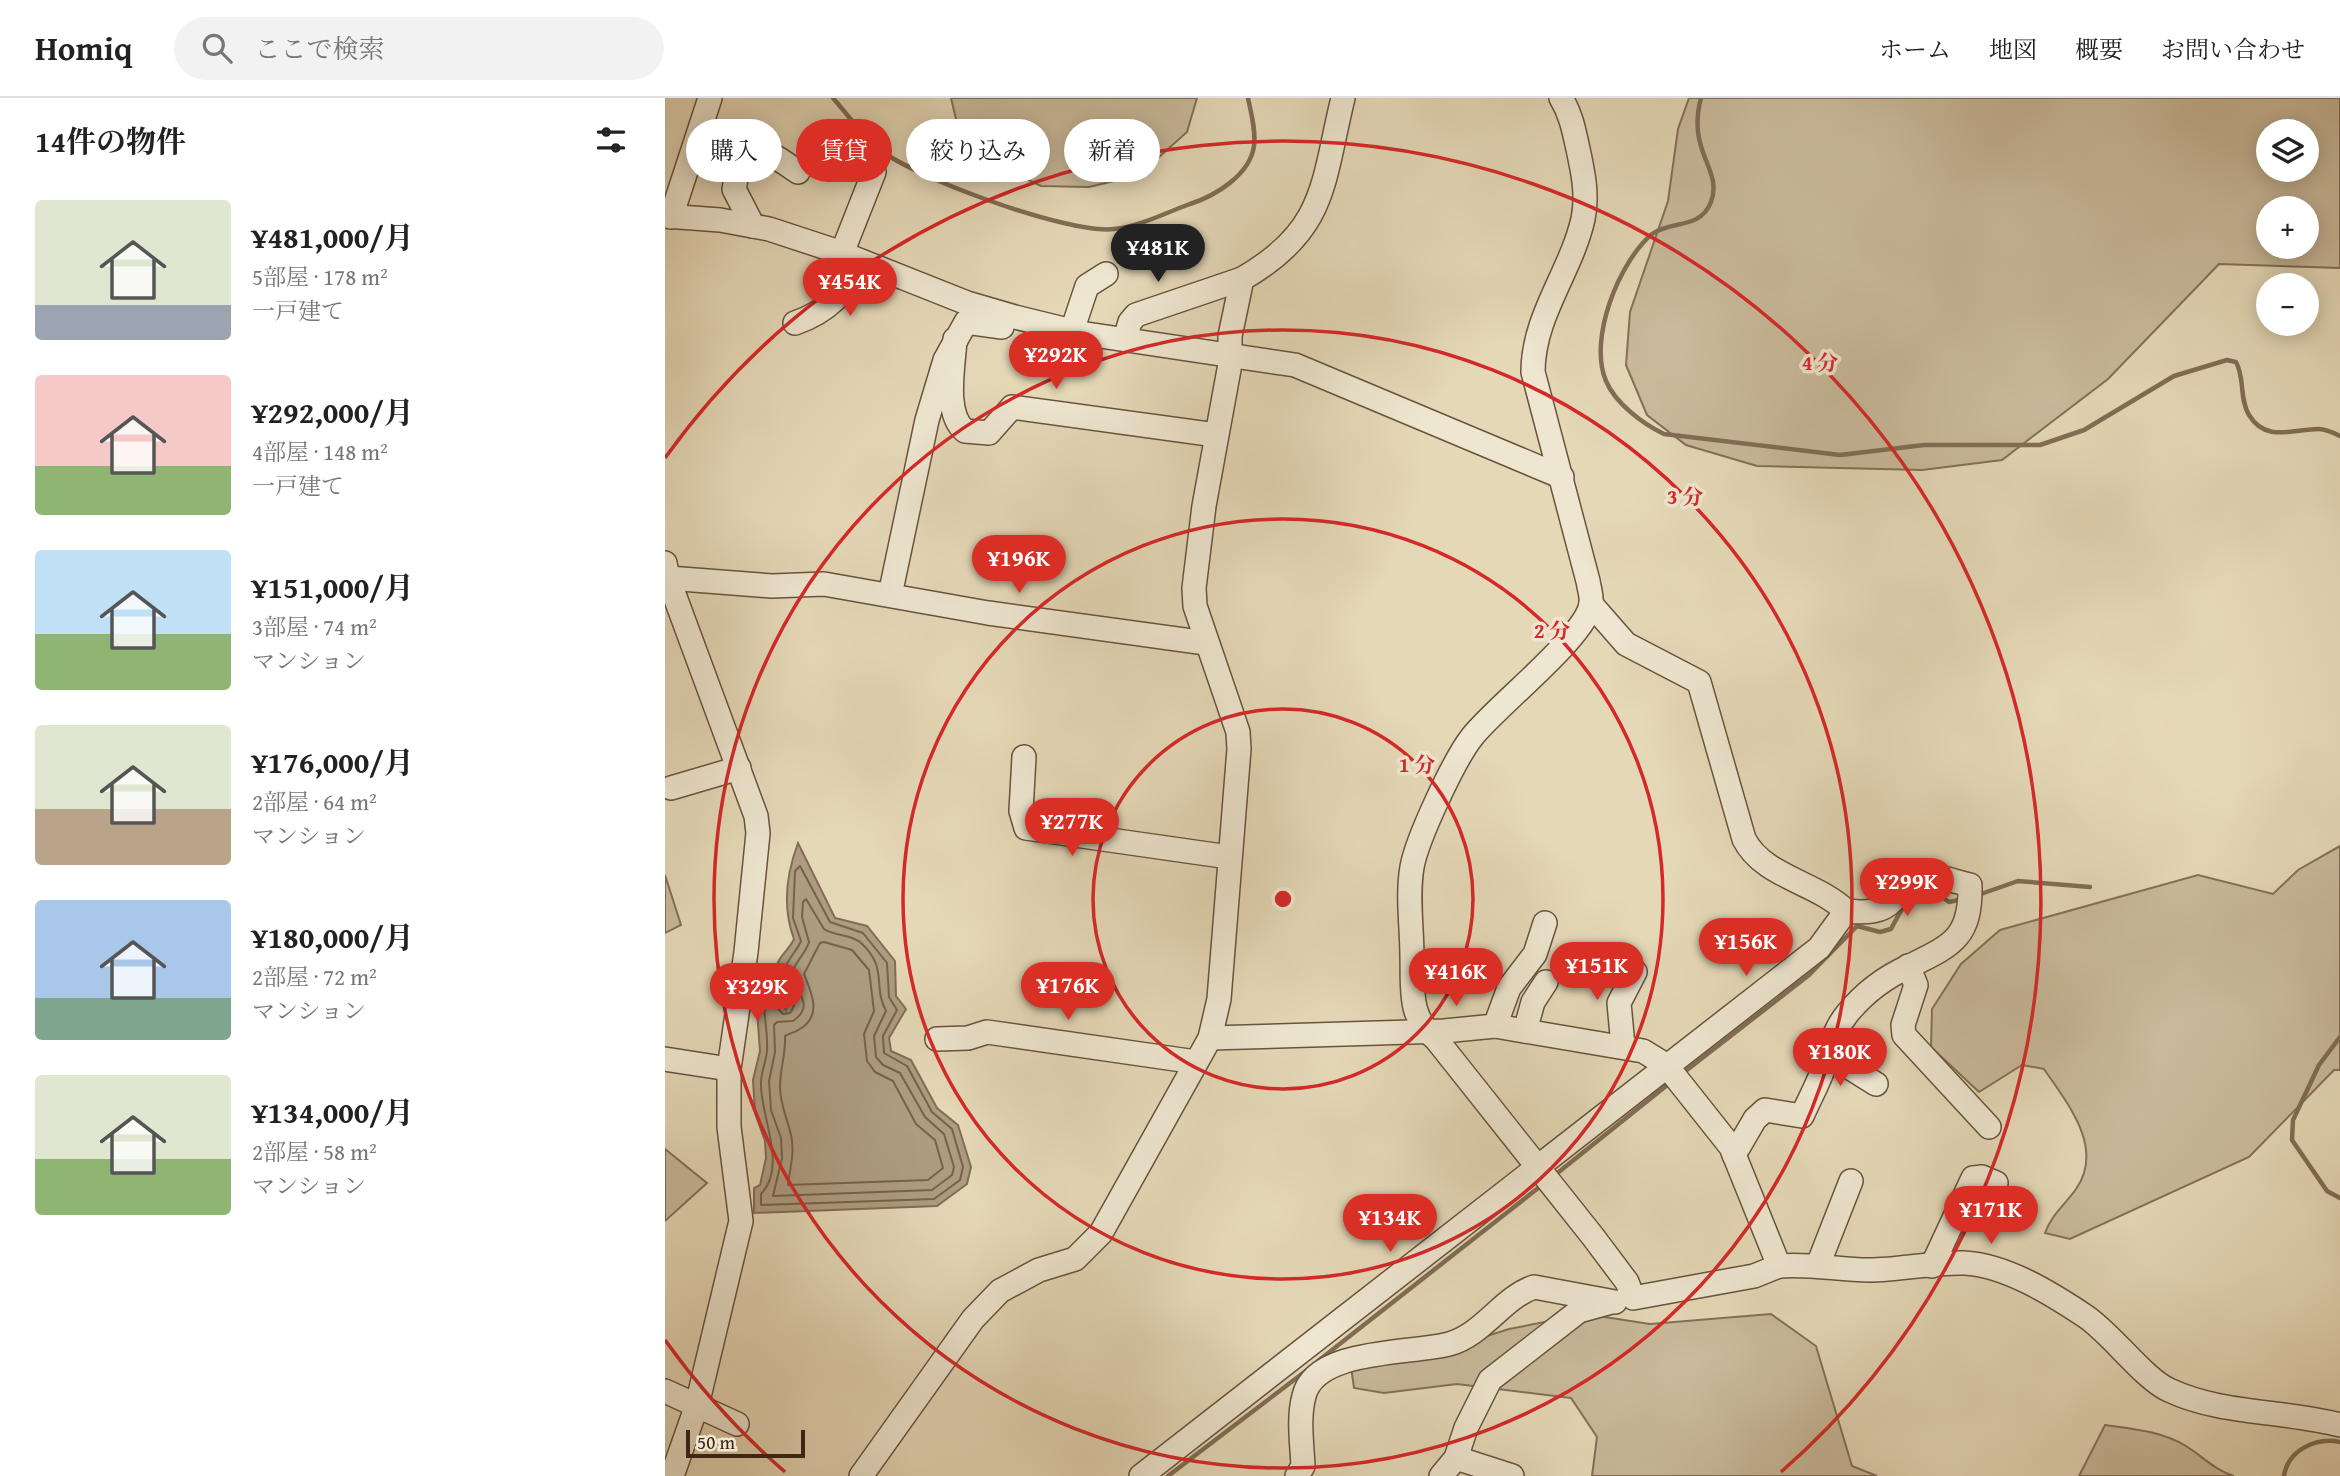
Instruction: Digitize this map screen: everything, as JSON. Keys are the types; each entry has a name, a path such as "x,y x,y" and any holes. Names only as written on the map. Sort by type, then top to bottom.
{"street":[{"path":"711,98 668,217 753,226 853,258 967,303 1072,331 1294,365 1562,477"},
{"path":"1125,339 1129,322 1136,315 1242,279 1287,247 1315,210 1326,178 1343,98"},
{"path":"1561,98 1571,118 1585,184 1584,205 1578,232 1538,331 1533,362 1588,581 1591,604 1626,644 1699,682 1749,850 1757,859 1834,900 1846,911 1866,913 1883,909 1918,877 1929,876 1970,885 1971,898 1965,926 1955,941 1941,952 1908,966 1868,990 1845,1016 1830,1040 1828,1054 1802,1116 1765,1110 1755,1119 1734,1156"},
{"path":"753,226 734,189 743,156 750,151 761,150 796,171"},
{"path":"795,323 814,316 836,301 853,258 872,182"},
{"path":"1072,331 1087,286 1106,274"},
{"path":"861,1476 973,1319 1000,1291 1039,1270 1075,1259 1101,1233 1210,1038 1219,999 1236,798 1238,732 1206,643 1194,588 1242,279"},
{"path":"890,595 927,420 955,339 966,322 999,327 1011,316"},
{"path":"955,339 953,408 955,420 965,431 989,433 1012,407 1216,435"},
{"path":"672,1476 697,1405 741,1221 729,1127 729,1069 754,889 758,833 756,816 666,570 772,586 824,584 1206,643"},
{"path":"1591,604 1569,637 1472,737 1454,766 1419,846 1412,866 1411,922 1415,1008 1417,1021 1436,1039 1627,1282 1624,1300"},
{"path":"1024,757 1021,811 1026,828 1229,857"},
{"path":"671,788 739,768"},
{"path":"1141,1476 1543,1176 1674,1074 1819,948 1846,911"},
{"path":"1495,1026 1512,981 1535,954 1545,923"},
{"path":"1908,966 1916,985 1903,1025 1904,1035 1989,1127"},
{"path":"1623,1046 1619,1003 1635,972"},
{"path":"1525,1031 1533,1002 1546,982"},
{"path":"1210,1038 1444,1031 1495,1026 1643,1051 1674,1074 1734,1156 1779,1266"},
{"path":"937,1039 968,1038 986,1032 1196,1062"},
{"path":"1828,1054 1876,1084"},
{"path":"665,1059 729,1069"},
{"path":"1932,1266 1973,1178 1982,1177 1996,1183"},
{"path":"1818,1265 1851,1181"},
{"path":"1441,1476 1456,1458 1475,1407 1496,1374 1579,1311 1624,1300 1742,1279 1779,1266 1818,1265 1865,1270 1964,1263 1981,1265 2057,1298 2089,1318 2165,1389 2196,1401 2239,1409 2302,1415 2340,1425"},
{"path":"1297,1476 1303,1466 1304,1395 1317,1376 1365,1356 1449,1344 1472,1332 1524,1291 1534,1287 1624,1300"},
{"path":"665,1391 737,1424"},
{"path":"1456,1458 1512,1476"}],"shaded area":[{"path":"951,98 1197,98 1187,132 1160,156 1160,119 1064,119 1064,182 1110,182 1089,187 1041,186 1033,182 1050,182 1050,119 956,119"},
{"path":"1689,98 2340,98 2340,268 2219,264 2108,379 2002,460 1922,470 1757,466 1686,445 1647,415 1626,365 1630,312 1668,201 1678,129"},
{"path":"2340,846 2340,1070 2334,1070 2249,1157 2070,1239 2045,1233 2084,1173 2085,1142 2072,1111 2044,1069 2022,1065 1979,1092 1931,1047 1932,1009 1961,964 2000,930 2198,875 2273,894 2298,870"},
{"path":"665,875 681,925 665,933"},
{"path":"665,1149 707,1183 665,1221"},
{"path":"1585,1314 1650,1324 1771,1314 1816,1346 1852,1466 1877,1476 1592,1476 1597,1437 1571,1398 1457,1384 1384,1393 1354,1388 1351,1367 1440,1351 1509,1329"},
{"path":"2105,1425 2167,1437 2234,1476 2079,1476"}],"water":[{"path":"798,843 835,918 867,926 895,961 896,996 906,1009 889,1038 891,1051 911,1060 937,1108 958,1125 971,1167 967,1184 937,1206 754,1213 754,1188 760,1185 766,1158 765,1141 755,1113 753,1080 760,1051 756,974 760,973 786,1010 776,968 794,939 788,915 787,891"}],"waterway":[{"path":"833,98 875,146 920,172 990,201 1028,213 1063,223 1114,229 1143,222 1200,200 1220,190 1239,175 1254,146 1254,128 1248,98"},
{"path":"1701,98 1698,134 1713,180 1711,202 1700,217 1660,230 1652,234 1640,247 1618,282 1604,323 1601,344 1601,364 1610,389 1631,412 1656,430 1664,434 1840,455 1924,445 2040,445 2084,430 2174,376 2227,360 2236,362 2246,408 2256,424 2263,429 2272,432 2322,429 2340,436"},
{"path":"1978,895 2018,881 2090,887"},
{"path":"1683,1073 1809,975 1857,926 1880,932 1891,929 1910,898 1928,887 1949,902 1963,899"},
{"path":"2340,1037 2319,1065 2293,1120 2292,1140 2327,1191 2340,1198"},
{"path":"1555,1175 1671,1082"},
{"path":"1318,1361 1542,1185"},
{"path":"1168,1476 1311,1367"},
{"path":"2284,1476 2291,1459 2305,1447 2322,1442 2340,1442"}]}
